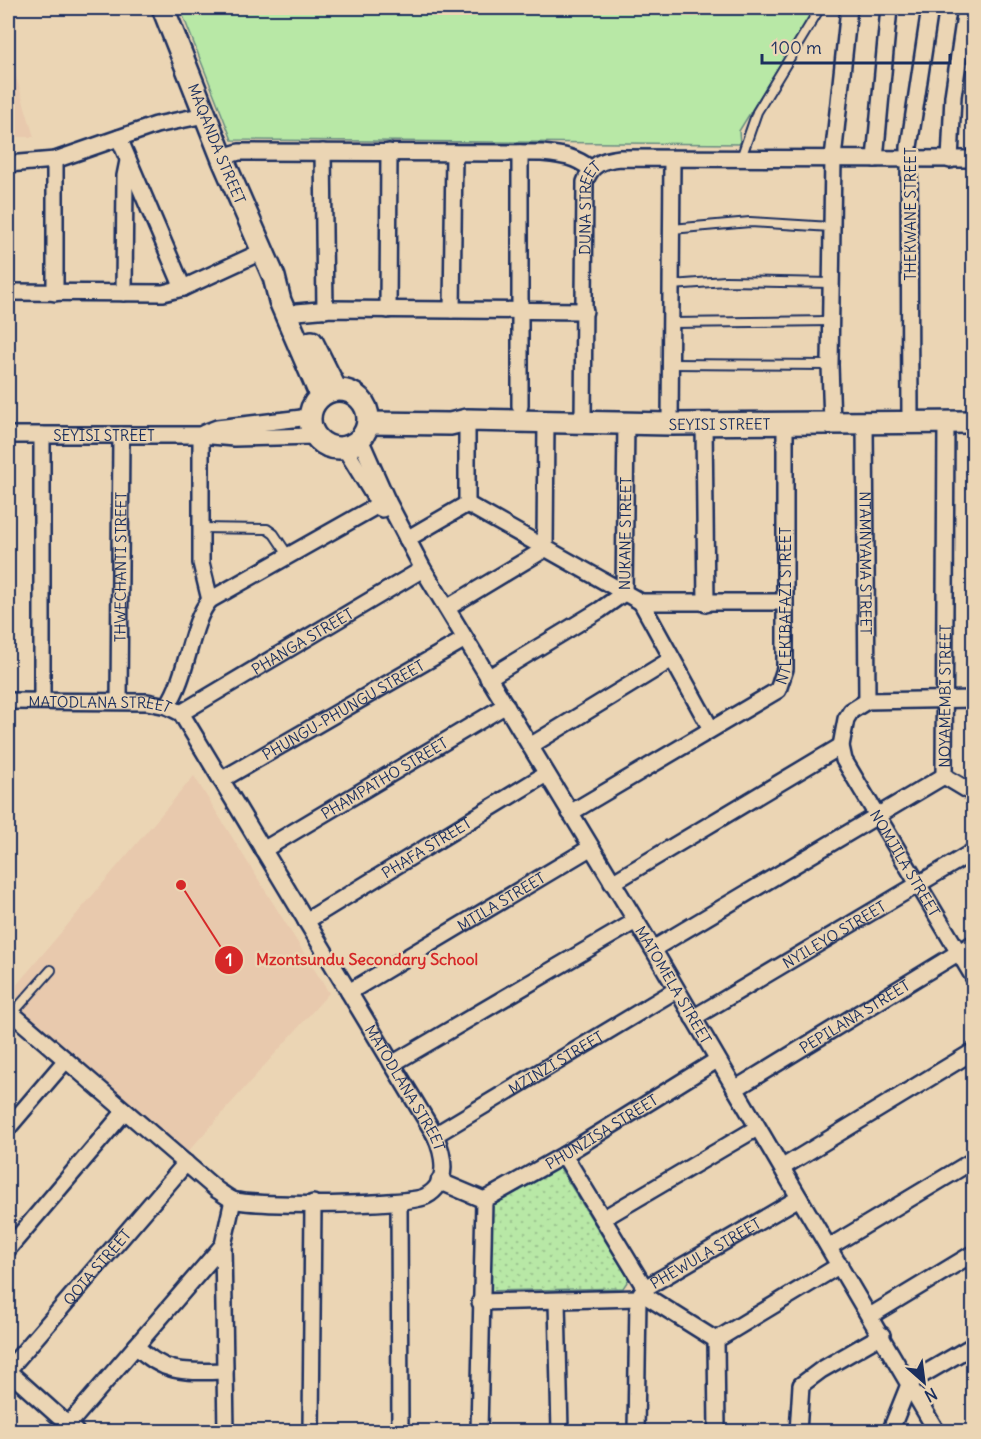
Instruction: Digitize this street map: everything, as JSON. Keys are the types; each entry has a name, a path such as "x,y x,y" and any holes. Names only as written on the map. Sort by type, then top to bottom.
{"street":[{"name":"MAQANDA STREET","path":"163,8 205,116 274,277 280,301 328,393"},
{"path":"832,423 830,365 833,158 849,8"},
{"path":"874,159 889,8"},
{"name":"THEKWANE STREET","path":"910,423 911,124 930,8"},
{"path":"950,160 952,106 966,8"},
{"path":"8,164 55,160 156,125 205,116"},
{"path":"119,138 183,288"},
{"path":"222,157 239,152 520,153 569,156 580,160 591,169"},
{"path":"323,152 325,310"},
{"path":"388,152 388,310"},
{"path":"452,310 454,153"},
{"path":"520,153 520,406"},
{"name":"DUNA STREET","path":"583,420 585,182 591,169 600,162 620,158 833,158 910,161 974,159"},
{"path":"670,424 672,159"},
{"path":"55,160 55,292"},
{"path":"124,292 125,176 128,160"},
{"path":"8,292 163,293 183,288 263,251"},
{"name":"MAQANDA STREET","path":"274,277 289,296 297,312 328,393"},
{"path":"297,312 325,310 585,311"},
{"path":"328,393 353,393 359,428 325,444 313,427 312,408 328,393"},
{"path":"462,507 467,420"},
{"name":"SEYISI STREET","path":"359,428 450,424 467,420 583,420 670,424 974,422"},
{"path":"544,549 546,420"},
{"name":"NUKANE STREET","path":"488,678 624,593 626,422"},
{"name":"NOYAMEMBI STREET","path":"653,949 944,776 946,422"},
{"name":"NTLEKIBAFAZI STREET","path":"570,813 778,690 785,669 785,423"},
{"name":"NTAMNYAMA STREET","path":"865,423 867,701"},
{"path":"704,424 706,604"},
{"name":"SEYISI STREET","path":"8,435 201,435 234,438 313,427"},
{"name":"MATOMELA STREET","path":"359,428 382,502 398,533 407,539 634,922 653,949 717,1060 783,1167 799,1198 938,1431"},
{"path":"42,435 42,701"},
{"name":"THWECHANTI STREET","path":"119,701 121,435"},
{"path":"201,435 201,572 210,600"},
{"path":"167,706 176,690 203,612 210,600 382,502"},
{"path":"407,539 462,507"},
{"path":"462,507 641,602 706,604 785,602"},
{"path":"447,608 544,549"},
{"name":"PHANGA STREET","path":"181,713 423,569"},
{"path":"641,602 711,729"},
{"name":"PHUNGU-PHUNGU STREET","path":"221,780 465,639"},
{"path":"530,746 672,659"},
{"path":"612,882 841,746 846,718 851,711 867,701 974,699"},
{"name":"MATODLANA STREET","path":"8,701 119,701 167,706 181,713 435,1135 445,1163 439,1181"},
{"name":"PHAMPATHO STREET","path":"263,850 506,705"},
{"name":"NOMJILA STREET","path":"841,746 844,760 974,978"},
{"name":"PHAFA STREET","path":"306,921 546,774"},
{"path":"944,776 974,794"},
{"name":"MTILA STREET","path":"349,992 590,848"},
{"name":"NYILEYO STREET","path":"693,1018 974,851"},
{"path":"392,1065 634,922"},
{"name":"PEPILANA STREET","path":"735,1089 974,943"},
{"name":"MZINZI STREET","path":"435,1135 676,990"},
{"path":"10,1012 186,1163 233,1200 313,1203 399,1202 426,1196 439,1181 484,1200 479,1431"},
{"path":"783,1167 974,1051"},
{"path":"8,1128 66,1060"},
{"name":"PHUNZISA STREET","path":"484,1200 564,1155 717,1060"},
{"path":"8,1249 125,1111"},
{"path":"604,1218 758,1128"},
{"path":"564,1155 604,1218 641,1293 716,1340"},
{"path":"829,1246 974,1160"},
{"name":"QOTA STREET","path":"8,1371 186,1163"},
{"name":"PHEWULA STREET","path":"636,1431 641,1293 799,1198"},
{"path":"226,1431 223,1245 233,1200"},
{"path":"399,1202 400,1431"},
{"path":"311,1431 313,1203"},
{"path":"8,1371 72,1428 136,1346 223,1245"},
{"path":"870,1316 974,1253"},
{"path":"716,1340 840,1265"},
{"path":"480,1302 557,1301 641,1293"},
{"path":"557,1301 560,1431"},
{"path":"798,1431 801,1385 815,1373 882,1335"},
{"path":"716,1340 717,1431"},
{"path":"890,1431 910,1382 974,1345"},
{"path":"136,1346 158,1364 176,1371 225,1371"}],"lane":[{"path":"741,158 757,112 820,8"},
{"path":"672,229 750,222 831,227"},
{"path":"672,285 740,281 831,283"},
{"path":"672,323 831,321"},
{"path":"671,364 830,365"},
{"path":"201,528 267,529 274,534 288,555"},
{"path":"10,1012 51,970"}],"shaded area":[{"path":"8,50 34,137 8,137"},
{"path":"194,776 329,993 185,1155 8,999 8,995"}],"green space":[{"path":"180,8 815,8 739,131 740,144 232,140"},
{"path":"558,1165 629,1279 623,1288 487,1291 490,1203"}],"place":[{"name":"Mzontsundu Secondary School","path":"181,885"}]}
